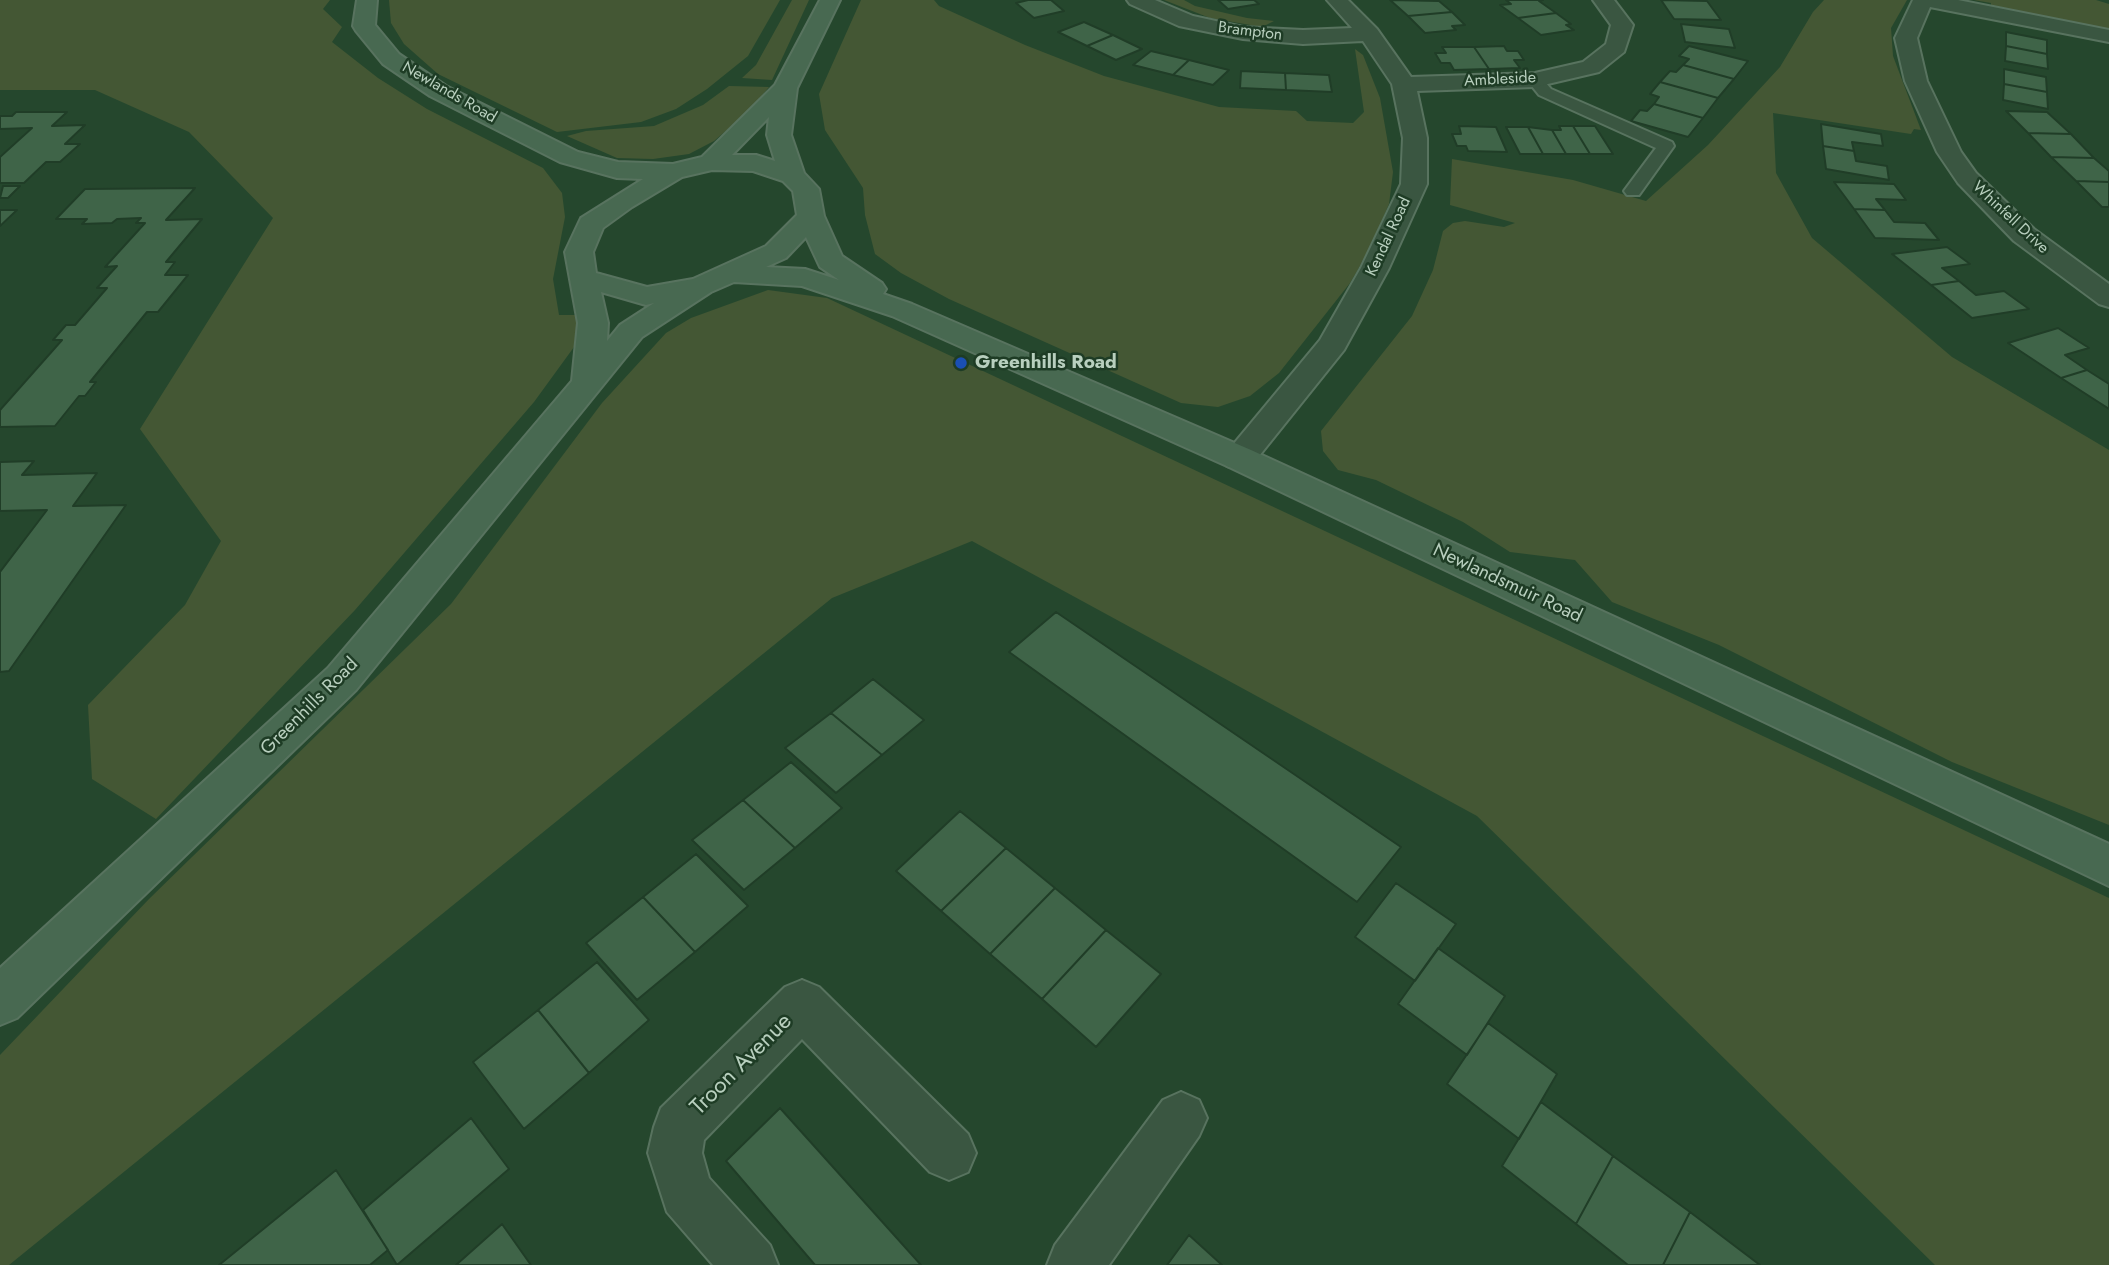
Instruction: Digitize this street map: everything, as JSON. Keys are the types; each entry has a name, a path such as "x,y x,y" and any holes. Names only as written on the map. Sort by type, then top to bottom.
{"street":[{"name":"Newlands Road","path":"367,0 364,26 391,59 438,91 569,156 617,170 673,172"},
{"path":"711,162 785,88 830,0"},
{"name":"Brampton","path":"1137,0 1187,22 1243,33 1303,37 1368,34"},
{"name":"Kendal Road","path":"1239,458 1333,344 1396,226 1414,184 1415,138 1404,84 1368,34 1337,0"},
{"name":"Ambleside","path":"1404,84 1535,80 1591,67 1616,47 1622,25 1603,0"},
{"path":"1925,0 2109,36"},
{"name":"Whinfell Drive","path":"1925,0 1906,38 1916,81 1949,152 1967,178 2024,234 2109,298"},
{"path":"785,88 779,135 792,176"},
{"path":"569,156 585,205 579,252 593,323 589,382"},
{"path":"585,205 623,201 673,172 711,162 756,163 792,176"},
{"name":"Newlandsmuir Road","path":"792,176 806,189 811,216 830,261 902,310"},
{"path":"583,278 646,296 701,286 776,252 811,216"},
{"name":"Newlandsmuir Road","path":"732,273 804,278 902,310 1239,458 2109,866"},
{"name":"Greenhills Road","path":"0,1001 342,679 631,331 701,286"},
{"name":"Troon Avenue","path":"750,1265 685,1193 675,1153 680,1127 802,1004 949,1153"},
{"path":"1074,1265 1181,1118"}],"lane":[{"path":"1535,80 1545,92 1666,146 1633,191"}],"green space":[{"path":"0,0 330,0 323,9 342,27 332,42 378,78 427,109 543,168 562,193 565,217 553,279 559,315 578,315 574,347 534,402 355,610 156,819 92,779 88,705 185,605 221,541 140,429 273,218 189,132 95,90 0,90"},
{"path":"389,0 780,0 748,56 707,89 676,109 641,122 557,132 438,74 404,44 391,23"},
{"path":"792,0 809,0 772,80 742,78 756,65"},
{"path":"861,0 934,0 939,6 1025,45 1104,76 1219,107 1296,111 1307,121 1353,123 1364,112 1355,49 1363,55 1380,98 1393,172 1389,204 1369,251 1350,283 1279,373 1250,396 1218,407 1181,403 949,299 901,273 875,254 865,215 863,188 825,130 819,94"},
{"path":"1164,0 1184,0 1195,6 1274,21 1262,27 1210,18"},
{"path":"1824,0 1907,0 1891,28 1893,56 1921,130 1914,129 1911,134 1773,113 1776,173 1812,238 1952,357 2109,450 2109,825 1952,762 1719,645 1612,602 1575,560 1510,552 1463,522 1376,480 1338,470 1323,451 1321,431 1412,316 1433,270 1443,231 1453,223 1465,221 1504,227 1515,223 1450,205 1452,159 1573,180 1646,201 1708,145 1780,67 1813,12"},
{"path":"1974,0 2096,0 2109,4 2109,29 1991,7 1991,3"},
{"path":"729,86 769,87 749,111 714,141 689,154 653,159 617,158 567,136 586,131 654,126 703,105"},
{"path":"768,290 827,298 2109,898 2109,1265 1935,1265 1477,816 972,541 832,598 9,1265 0,1265 0,1055 149,899 451,604 602,403 666,333 691,318"}],"building":[{"path":"1051,0 1064,11 1034,18 1016,3"},
{"path":"1218,0 1254,0 1259,4 1228,9"},
{"path":"1390,0 1439,1 1452,12 1408,16"},
{"path":"1506,0 1543,0 1539,1 1556,13 1518,18 1500,5 1511,4"},
{"path":"1661,0 1707,1 1721,20 1674,19"},
{"path":"1452,12 1465,25 1452,26 1456,30 1425,33 1408,16"},
{"path":"1556,13 1571,24 1566,25 1574,30 1541,35 1518,18"},
{"path":"1084,22 1113,35 1087,46 1058,32"},
{"path":"1681,24 1729,29 1735,48 1685,42"},
{"path":"2006,32 2047,40 2047,54 2006,46"},
{"path":"1113,35 1142,49 1116,60 1087,46"},
{"path":"1504,46 1507,51 1518,51 1524,60 1514,60 1520,68 1489,69 1474,47"},
{"path":"1689,46 1748,61 1734,79 1683,65 1689,59 1679,56"},
{"path":"2006,46 2047,54 2048,69 2005,61"},
{"path":"1442,47 1474,47 1489,69 1454,70 1450,63 1441,63 1435,53 1446,53"},
{"path":"1151,51 1189,60 1173,75 1133,65"},
{"path":"1189,60 1229,70 1213,85 1173,75"},
{"path":"1683,65 1734,79 1718,98 1660,82 1670,71 1676,72"},
{"path":"2004,69 2046,77 2047,92 2004,84"},
{"path":"1241,71 1285,73 1286,90 1240,88"},
{"path":"1285,73 1329,75 1332,92 1286,90"},
{"path":"1660,82 1718,98 1703,118 1654,104 1659,97 1650,94"},
{"path":"2004,84 2047,92 2048,109 2003,100"},
{"path":"1654,104 1703,118 1688,137 1631,121 1640,110 1647,111"},
{"path":"2006,111 2047,112 2071,134 2028,133"},
{"path":"16,112 67,112 52,126 85,125 65,144 80,144 60,162 46,162 24,183 0,183 0,157 32,128 0,129 0,116 12,116"},
{"path":"1821,124 1881,134 1883,146 1852,142 1854,151 1823,146"},
{"path":"1459,126 1496,127 1507,152 1468,151 1466,146 1457,146 1452,134 1461,134"},
{"path":"1559,126 1573,126 1590,154 1566,154 1552,130 1561,130"},
{"path":"1573,126 1595,126 1613,154 1590,154"},
{"path":"1506,127 1528,127 1543,154 1520,154"},
{"path":"1528,127 1552,130 1566,154 1543,154"},
{"path":"2028,133 2071,134 2094,158 2051,157"},
{"path":"1823,146 1854,151 1856,161 1887,166 1889,180 1826,169"},
{"path":"2051,157 2094,158 2109,171 2109,182 2076,181"},
{"path":"2076,181 2109,182 2109,207 2102,207"},
{"path":"1834,182 1894,184 1906,200 1876,199 1885,210 1854,209"},
{"path":"3,186 20,186 8,198 0,198"},
{"path":"195,188 166,220 202,219 166,262 175,262 165,275 188,275 158,312 147,312 90,382 96,382 85,396 79,396 55,426 0,427 0,410 62,340 53,340 66,325 75,325 107,288 97,288 117,266 105,267 145,223 136,223 141,218 82,224 87,219 56,219 85,189"},
{"path":"1854,209 1885,210 1894,222 1925,223 1939,240 1875,238"},
{"path":"0,210 17,210 0,226"},
{"path":"1947,247 1970,264 1942,268 1959,281 1931,285 1892,254"},
{"path":"1959,281 1976,295 2004,291 2029,309 1972,318 1931,285"},
{"path":"2058,328 2089,348 2065,355 2087,370 2061,378 2008,343"},
{"path":"2087,370 2109,384 2109,409 2061,378"},
{"path":"34,461 22,475 97,473 73,506 126,505 9,671 0,672 0,572 47,510 0,511 0,462"},
{"path":"1056,612 1401,847 1357,902 1009,652"},
{"path":"873,679 924,720 882,755 831,713"},
{"path":"831,713 882,755 836,793 785,748"},
{"path":"791,762 842,808 795,848 743,800"},
{"path":"743,800 795,848 744,890 692,840"},
{"path":"960,811 1006,848 941,911 896,871"},
{"path":"1006,848 1055,888 990,954 941,911"},
{"path":"696,854 748,906 695,952 643,897"},
{"path":"1396,883 1456,924 1415,981 1355,937"},
{"path":"1055,888 1106,930 1042,999 990,954"},
{"path":"643,897 695,952 637,1000 586,943"},
{"path":"1106,930 1161,974 1096,1047 1042,999"},
{"path":"1438,948 1505,996 1467,1055 1398,1004"},
{"path":"597,962 649,1020 589,1073 538,1010"},
{"path":"538,1010 589,1073 524,1129 473,1062"},
{"path":"1488,1023 1557,1074 1519,1139 1447,1084"},
{"path":"1541,1102 1613,1156 1576,1224 1502,1166"},
{"path":"780,1108 921,1265 815,1265 726,1161"},
{"path":"471,1118 509,1169 397,1265 363,1210"},
{"path":"1613,1156 1690,1212 1663,1265 1628,1265 1576,1224"},
{"path":"336,1170 388,1250 370,1265 219,1265"},
{"path":"1690,1212 1760,1265 1663,1265"},
{"path":"502,1224 531,1265 456,1265"},
{"path":"1189,1235 1222,1265 1167,1265"}],"place":[{"name":"Greenhills Road","path":"961,363"}]}
